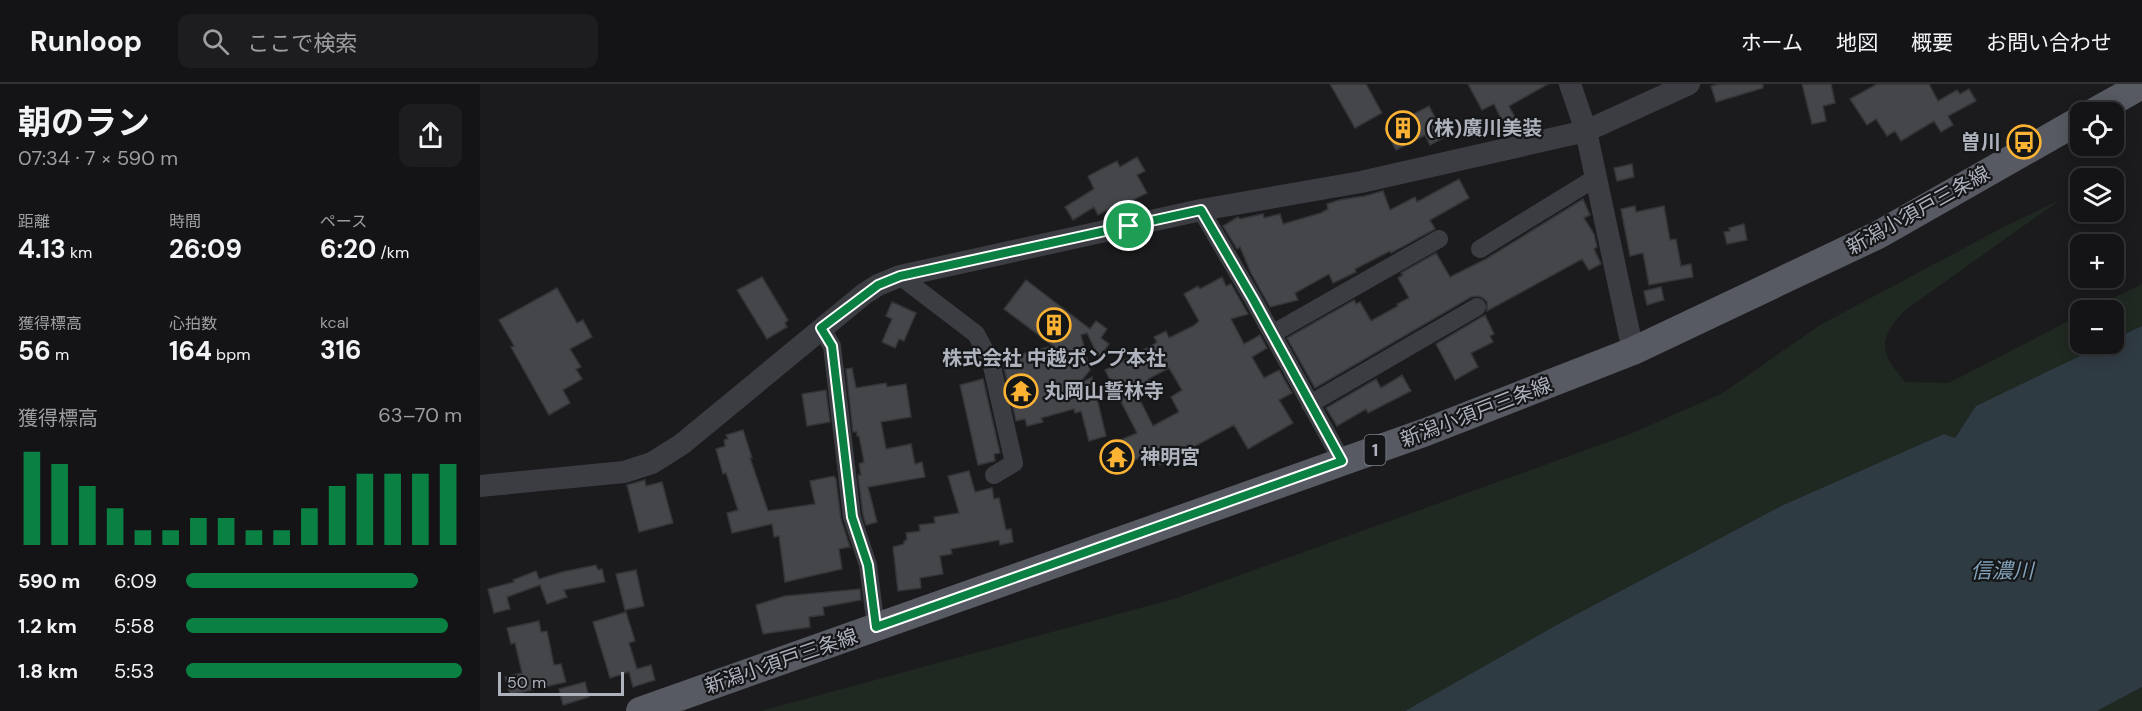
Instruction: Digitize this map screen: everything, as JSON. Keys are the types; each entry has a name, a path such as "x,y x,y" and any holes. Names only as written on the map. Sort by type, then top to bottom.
{"main road":[{"path":"2111,102 2138,86"},
{"name":"新潟小須戸三条線","path":"640,711 1426,432 1633,351 1878,235 2070,126"}],"street":[{"path":"1570,84 1586,130 1633,351"},
{"path":"480,486 624,472 652,463 682,444 821,328 878,285 900,276 1201,210 1361,182 1586,130 1689,84"},
{"path":"1480,249 1597,177"},
{"path":"1201,210 1342,461"},
{"path":"1272,334 1439,239"},
{"path":"900,276 976,334 991,362 1014,463 994,475"},
{"path":"1311,404 1477,307"},
{"path":"821,328 832,346 852,517 868,565 876,627"}],"shaded area":[{"path":"2060,200 1904,311 1895,321 1886,339 1885,347 1890,362 1905,382 1949,383 2070,320 2070,354 2084,354 1976,406 1955,438 1944,434 1781,506 1562,622 1405,711 761,711 1177,598 1630,434 1721,394 1820,325 2000,229"},
{"path":"2142,284 2142,326 2124,334 2124,300 2110,300"},
{"path":"2142,687 2142,711 2097,711"}],"water":[{"name":"信濃川","path":"2142,326 2142,687 2097,711 1405,711 1562,622 1781,506 1944,434 1955,438 1976,406 2084,354 2124,354 2124,334"}],"building":[{"path":"1330,84 1366,84 1382,113 1355,128"},
{"path":"1468,84 1548,84 1509,106 1518,123 1506,129 1494,104 1482,110"},
{"path":"1763,84 1763,88 1716,102 1711,86"},
{"path":"1802,84 1831,84 1835,103 1823,106 1826,121 1812,124"},
{"path":"1877,84 1929,84 1938,101 1957,90 1960,94 1969,89 1976,101 1948,116 1953,125 1941,132 1934,121 1901,141 1895,131 1887,136 1876,119 1867,125 1850,99"},
{"name":"(株)廣川美装","path":"1429,106 1445,137 1430,145 1425,135 1396,150 1385,129"},
{"path":"1137,157 1145,171 1137,175 1147,193 1125,204 1123,201 1098,215 1094,207 1073,220 1065,207 1094,189 1088,176 1117,161 1120,167"},
{"path":"1632,164 1634,177 1617,181 1614,168"},
{"path":"1459,179 1469,198 1430,220 1435,229 1355,269 1356,272 1333,283 1329,274 1295,293 1298,300 1270,307 1240,247 1237,249 1223,226 1238,217 1240,219 1263,214 1264,218 1280,214 1283,224 1321,213 1328,209 1327,204 1339,200 1383,191 1390,210 1415,197 1417,202"},
{"path":"1583,199 1590,215 1584,218 1594,234 1597,247 1594,249 1601,264 1589,270 1582,259 1487,311 1487,302 1483,298 1471,297 1315,388 1287,338 1354,300 1356,304 1360,302 1371,321 1409,298 1398,278 1403,275 1401,273 1436,253 1450,277 1486,259"},
{"path":"1635,206 1636,212 1664,206 1670,240 1676,239 1681,266 1691,264 1693,277 1649,285 1643,253 1630,256 1621,209"},
{"path":"1744,224 1747,240 1727,244 1724,232 1730,231 1729,228"},
{"path":"762,277 788,320 785,323 787,327 767,339 737,290"},
{"path":"1222,277 1226,286 1231,284 1248,314 1231,319 1244,344 1260,335 1267,348 1252,357 1264,378 1279,370 1292,393 1279,400 1293,423 1248,449 1234,425 1160,465 1153,452 1114,469 1104,447 1137,433 1105,370 1157,342 1154,337 1166,331 1169,338 1199,321 1184,294 1198,286 1200,289","holes":["1169,368 1182,390 1171,397 1179,412 1153,426 1135,390 1150,383 1148,379"]},
{"path":"1026,280 1090,329 1096,321 1107,329 1101,338 1109,344 1099,358 1087,333 1081,335 1090,370 1079,384 1092,377 1106,436 1089,441 1081,411 1075,413 1074,409 1041,418 1043,422 1027,426 1025,419 1016,421 1003,363 1020,359 1018,355 1053,346 1004,309"},
{"path":"1661,287 1664,300 1647,305 1644,291"},
{"path":"557,288 577,323 583,320 592,337 570,349 581,367 576,369 582,379 563,390 570,403 549,415 511,347 514,346 499,320"},
{"path":"892,302 916,313 904,341 899,339 895,348 882,342 892,319 886,316"},
{"path":"1485,315 1494,334 1490,336 1493,342 1471,353 1478,367 1455,380 1436,344"},
{"path":"852,368 856,388 886,383 887,387 906,384 911,417 881,422 886,449 911,444 915,464 922,462 925,477 868,487 877,522 866,525 858,475 861,475 859,464 864,462 859,436 857,432 853,432 846,369"},
{"path":"1402,375 1411,391 1368,413 1366,409 1337,426 1326,408 1376,379 1381,388"},
{"path":"983,379 1000,453 994,454 995,461 978,465 960,385"},
{"path":"826,390 830,422 807,426 802,394"},
{"path":"743,430 768,511 815,504 810,481 834,476 841,519 850,547 839,549 842,569 785,582 779,536 774,537 772,524 732,533 727,513 738,510 726,473 723,474 716,449 725,446 724,440 728,439 726,435"},
{"path":"969,471 975,492 992,488 994,499 999,498 1006,530 1011,529 1013,542 1000,545 999,540 951,549 952,554 940,556 943,574 920,578 921,588 898,591 893,547 904,544 907,540 906,533 920,531 919,525 935,523 934,517 959,513 948,476"},
{"path":"645,480 646,486 662,482 673,523 639,532 627,485"},
{"path":"596,565 598,570 602,569 605,582 564,590 567,597 547,604 540,585 507,597 510,609 494,613 488,589 514,582 513,580 536,571 539,579"},
{"path":"636,570 644,606 625,610 616,574"},
{"path":"860,589 861,600 823,607 824,615 809,617 810,627 763,634 756,605 785,596"},
{"path":"626,612 635,641 629,643 637,669 651,665 655,680 633,687 629,672 610,678 593,622"},
{"path":"539,621 541,632 547,631 554,665 561,664 566,682 510,695 505,677 522,673 515,643 511,644 507,628"},
{"path":"585,682 589,697 563,705 559,689"}],"place":[{"name":"(株)廣川美装","path":"1403,128"},
{"name":"曽川","path":"2024,142"},
{"name":"株式会社 中越ポンプ本社","path":"1054,325"},
{"name":"丸岡山誓林寺","path":"1021,391"},
{"name":"神明宮","path":"1117,457"}],"route":[{"path":"1201,210 1342,461 876,627 868,565 852,517 832,346 821,328 864,294 900,276 1129,226 1201,210"}]}
